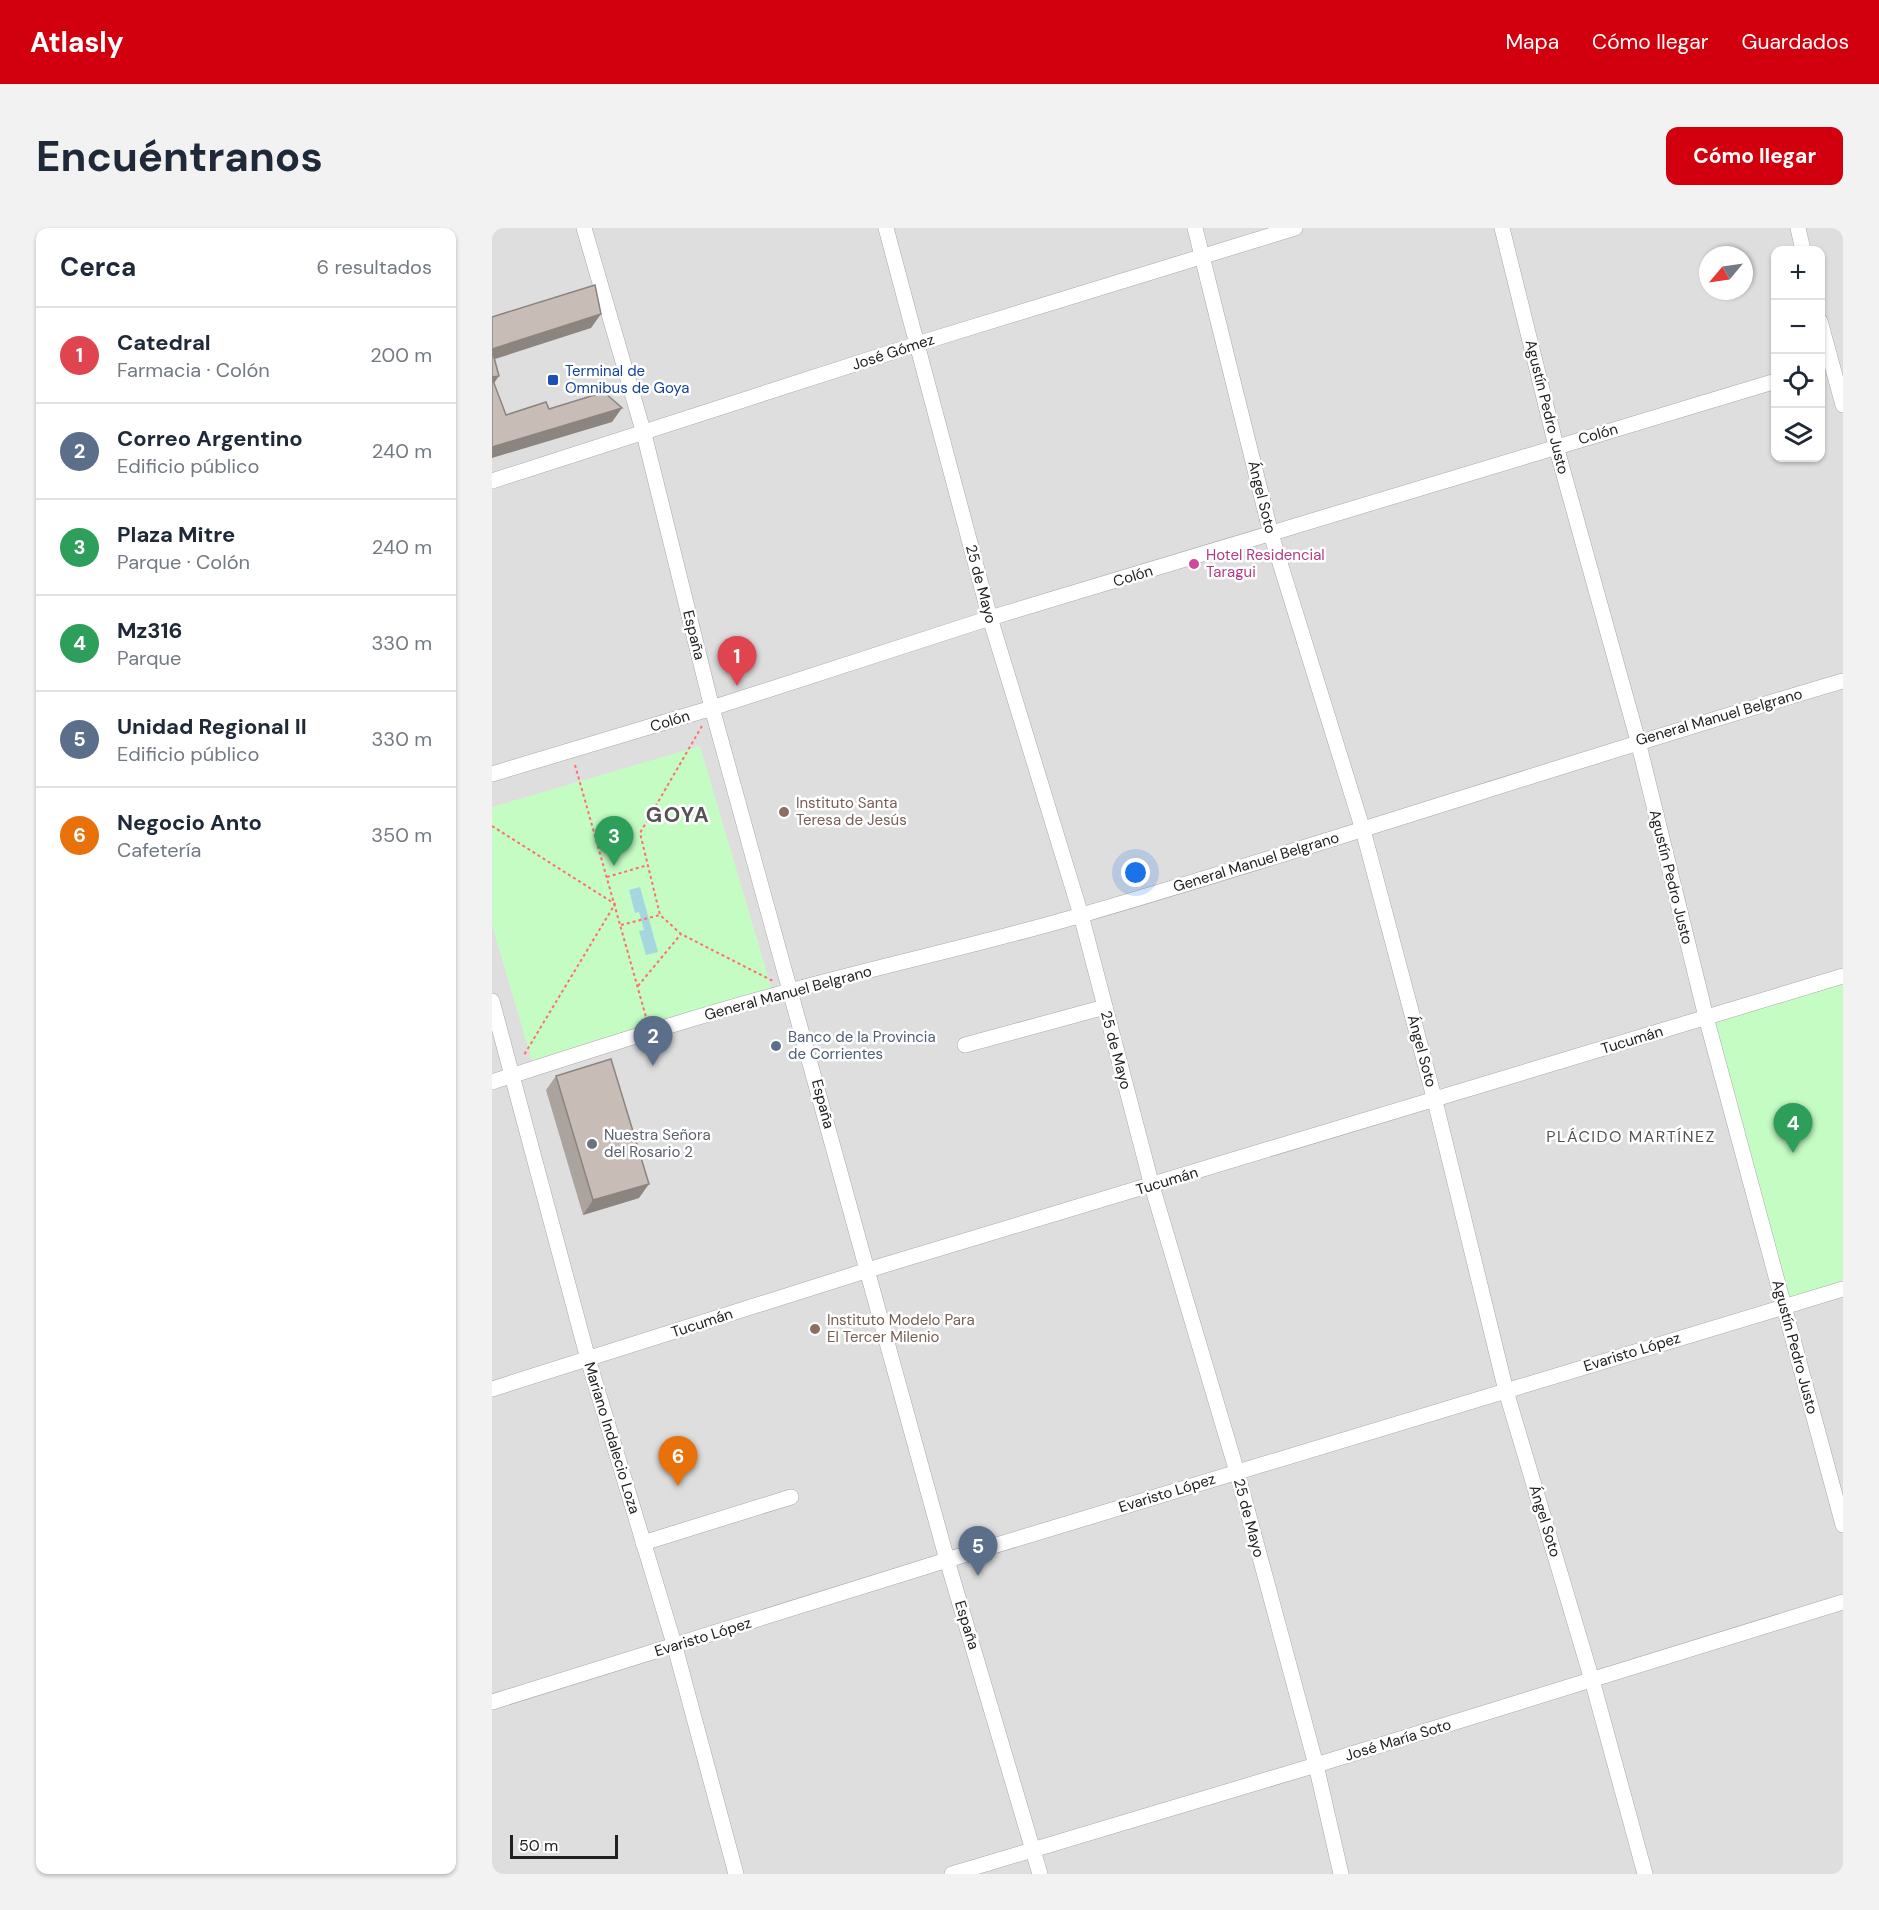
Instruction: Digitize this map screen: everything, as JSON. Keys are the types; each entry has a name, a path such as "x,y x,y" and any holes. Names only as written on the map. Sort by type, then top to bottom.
{"street":[{"name":"España","path":"585,228 644,434 712,708 947,1560 1040,1874"},
{"name":"25 de Mayo","path":"886,228 990,618 1081,915 1152,1186 1237,1472 1316,1765 1341,1874"},
{"name":"Ángel Soto","path":"1195,228 1204,257 1270,534 1363,830 1435,1101 1506,1391 1592,1680 1645,1874"},
{"name":"José Gómez","path":"492,481 644,434 917,344 1295,228"},
{"name":"Agustín Pedro Justo","path":"1502,228 1556,446 1638,741 1706,1017 1843,1525"},
{"path":"1798,228 1802,246"},
{"path":"1825,337 1843,405"},
{"name":"Colón","path":"492,774 712,708 990,618 1771,382"},
{"name":"General Manuel Belgrano","path":"492,1082 650,1031 791,990 1081,915 1363,830 1638,741 1843,681"},
{"name":"Tucumán","path":"492,1389 868,1270 1435,1101 1843,976"},
{"name":"Mariano Indalecio Loza","path":"492,1001 588,1359 675,1647 735,1874"},
{"path":"965,1045 1105,1007"},
{"name":"Evaristo López","path":"492,1702 675,1647 947,1560 1843,1289"},
{"path":"643,1543 791,1497"},
{"name":"José María Soto","path":"952,1874 1316,1765 1843,1602"}],"path":[{"path":"712,708 640,833 660,915 681,934 791,990"},
{"path":"571,752 650,1031"},
{"path":"492,826 615,904"},
{"path":"607,877 648,865"},
{"path":"524,1055 615,904"},
{"path":"621,925 660,915"},
{"path":"638,986 681,934"}],"shaded area":[{"path":"492,228 1843,228 1843,1874 492,1874"}],"green space":[{"path":"700,746 774,997 534,1068 492,925 492,807"},
{"path":"1843,976 1843,1289 1784,1306 1706,1017"}],"water":[{"path":"640,887 658,952 646,955 639,931 644,930 639,912 635,913 629,890"}],"building":[{"path":"595,285 601,314 492,349 492,317"},
{"path":"492,350 499,376 492,377"},
{"path":"492,378 506,415 546,402 549,409 604,392 622,408 492,447"},
{"name":"Nuestra Señora del Rosario 2","path":"611,1059 649,1184 593,1200 556,1076"}],"place":[{"name":"Terminal de Omnibus de Goya","path":"553,380"},
{"name":"Hotel Residencial Taragui","path":"1194,564"},
{"name":"Catedral","path":"737,686"},
{"name":"Instituto Santa Teresa de Jesús","path":"784,812"},
{"name":"Plaza Mitre","path":"614,866"},
{"name":"Banco de la Provincia de Corrientes","path":"776,1046"},
{"name":"Correo Argentino","path":"653,1066"},
{"name":"Nuestra Señora del Rosario 2","path":"592,1144"},
{"name":"Mz316","path":"1793,1153"},
{"name":"Instituto Modelo Para El Tercer Milenio","path":"815,1329"},
{"name":"Negocio Anto","path":"678,1486"},
{"name":"Unidad Regional II","path":"978,1576"}],"district":[{"name":"GOYA","path":"678,815"},
{"name":"PLÁCIDO MARTÍNEZ","path":"1631,1136"}]}
